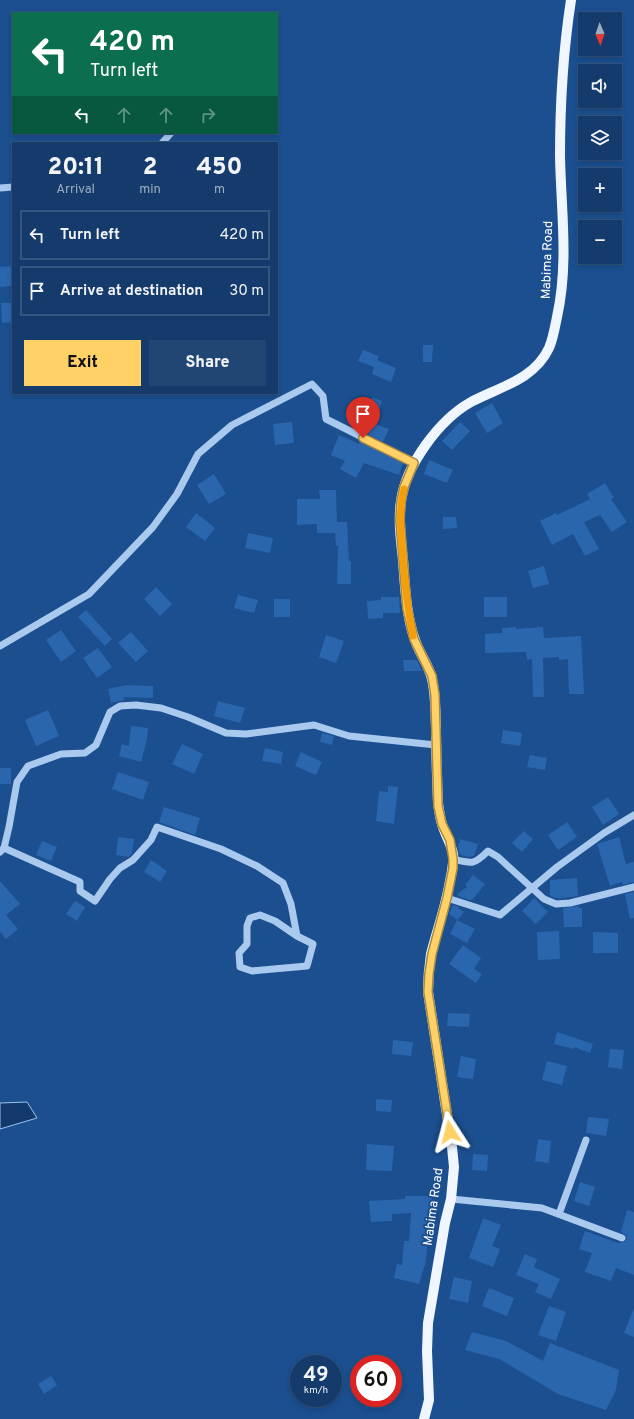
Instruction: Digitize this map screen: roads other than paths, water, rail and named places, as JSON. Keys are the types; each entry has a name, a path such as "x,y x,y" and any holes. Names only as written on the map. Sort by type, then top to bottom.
{"main road":[{"name":"Mabima Road","path":"424,1419 428,1400 428,1324 445,1223 451,1199 454,1167 428,992 432,954 447,898 453,868 453,859 450,840 442,824 438,806 435,695 432,676 414,639 407,608 400,520 401,502 404,487 414,463 422,450 436,433 458,411 471,402 519,379 532,370 548,349 554,334 563,281 564,250 560,160 561,117 565,42 571,0"}],"street":[{"path":"163,142 170,134"},
{"path":"0,188 12,187"},
{"path":"0,646 89,594 153,527 177,494 198,454 232,425 312,384 323,396 326,418 414,463"},
{"path":"297,936 291,904 282,883 257,866 221,848 157,827 150,840 133,860 120,868 110,879 95,901 80,891 80,882 2,850 17,782 28,766 60,754 85,752 96,745 110,712 120,706 136,705 161,708 188,717 226,733 246,734 314,725 349,736 436,745"},
{"path":"447,898 500,915 558,867 604,833 634,815"},
{"path":"453,859 470,864 479,860 488,851 498,857 544,899 556,904 570,903 634,887"},
{"path":"260,915 275,921 297,936 312,944 307,966 252,971 240,967 239,953 247,944 247,926 250,918 260,915"},
{"path":"559,1214 586,1140"},
{"path":"451,1199 542,1208 622,1238"}],"water":[{"path":"27,1102 37,1118 0,1129 0,1103"}]}
